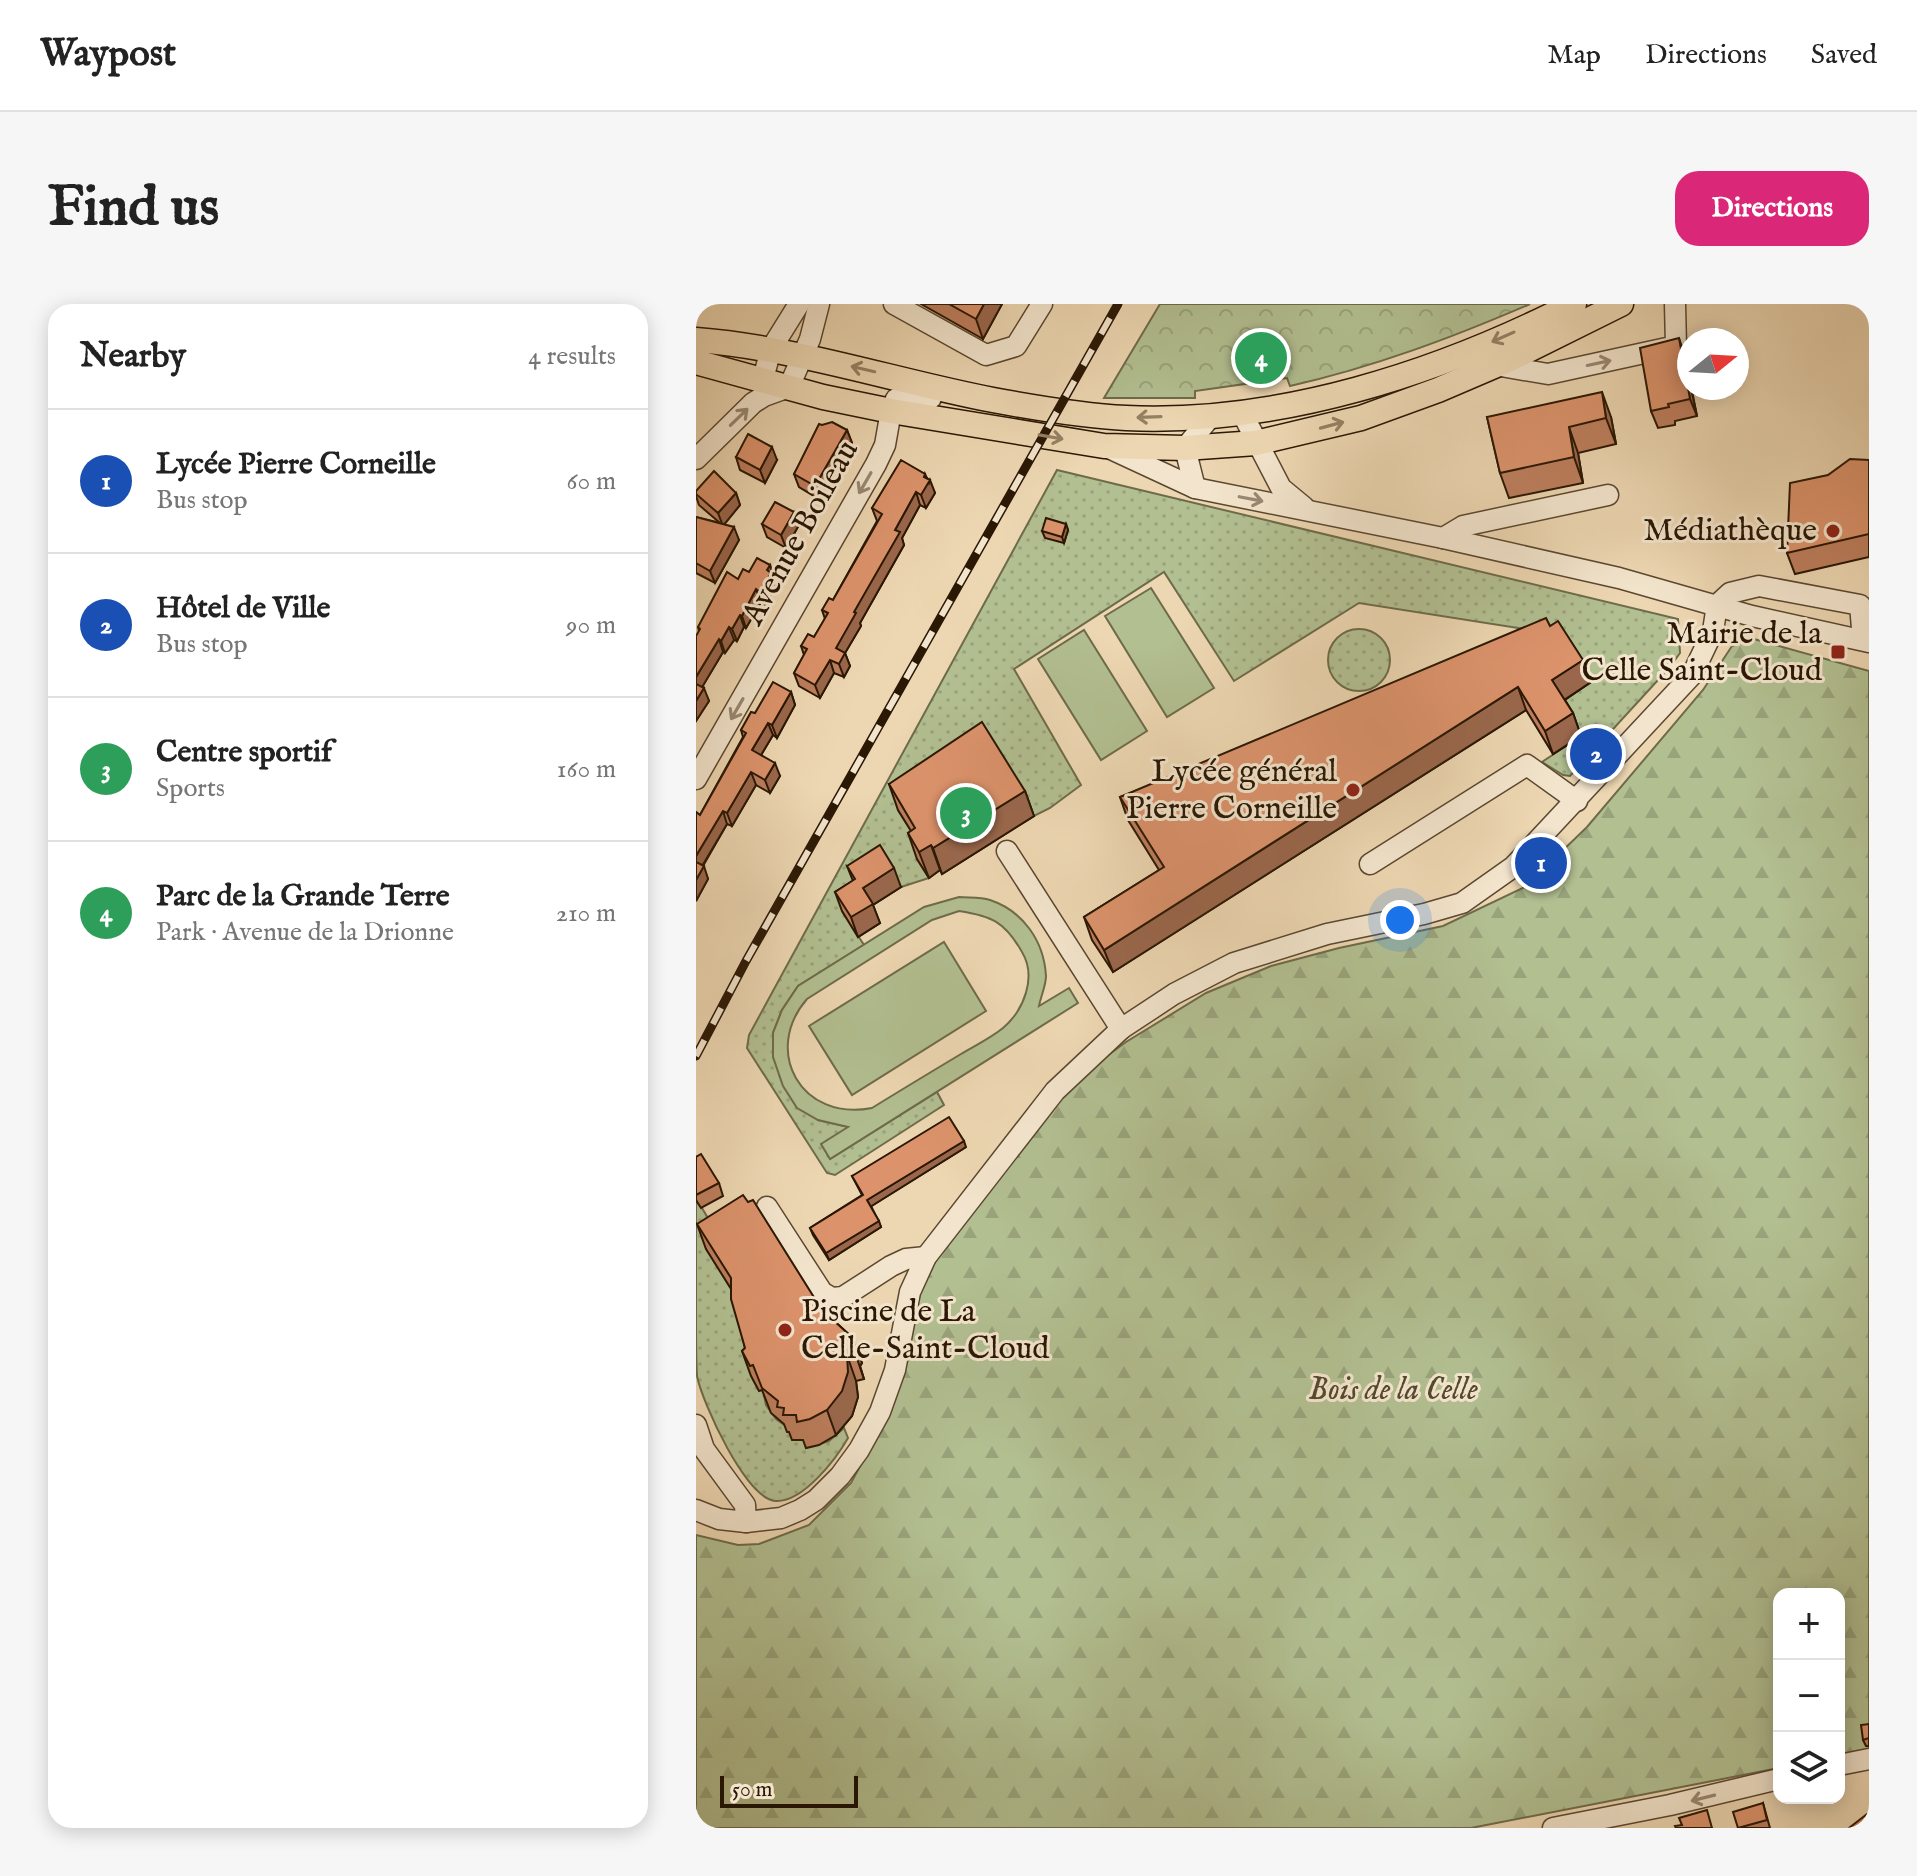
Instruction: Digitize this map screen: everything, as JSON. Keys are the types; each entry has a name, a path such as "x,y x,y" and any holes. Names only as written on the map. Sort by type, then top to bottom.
{"main road":[{"path":"696,340 802,355 993,400 1126,418 1212,415 1242,413 1359,389 1448,361 1574,304"},
{"path":"696,362 891,411 1104,446 1185,448 1256,443 1361,418 1438,390 1621,304"}],"street":[{"path":"763,379 771,349 799,304"},
{"path":"696,459 753,403 789,387 810,339 819,304"},
{"path":"894,304 986,355 1016,346 1042,304"},
{"path":"1495,365 1548,374 1676,346 1675,304"},
{"name":"Avenue Boileau","path":"696,779 876,464 885,445 896,399 908,393 970,406 981,406 993,400"},
{"path":"1242,413 1281,488 1307,509"},
{"path":"1195,488 1185,448 1212,415"},
{"path":"696,1510 719,1519 765,1521 800,1510 825,1491 851,1462 870,1431 888,1391 910,1292 926,1257 1055,1091 1121,1029 1174,994 1234,963 1327,934 1462,903 1513,867 1692,675 1713,631 1717,605 1730,593 1759,586 1860,605 1866,641 1752,616 1717,605 1619,578 1307,509 1195,488 1104,446"},
{"path":"1443,538 1463,526 1608,495"},
{"path":"1370,864 1527,765 1577,801"},
{"path":"1007,851 1121,1029"},
{"path":"767,1207 822,1292 832,1298 843,1297 906,1259 926,1257"},
{"path":"696,1425 700,1456 745,1505 746,1522"},
{"path":"1845,1764 1869,1759"},
{"path":"1553,1828 1647,1819 1773,1781"}],"green space":[{"path":"1160,304 1530,304 1412,351 1290,386 1287,378 1195,391 1195,398 1104,398"},
{"path":"1057,470 1678,619 1680,653 1570,776 1563,775 1542,762 1581,736 1561,702 1557,634 1359,603 1234,681 1164,572 1014,669 1081,785 1034,816 991,748 898,810 925,853 917,859 929,878 901,887 886,865 842,911 864,945 798,986 782,1010 773,1033 773,1057 818,1120 849,1127 830,1159 937,1092 944,1105 835,1175 827,1173 747,1048 749,1035"},
{"path":"1151,588 1214,688 1167,717 1105,616"},
{"path":"1353,629 1365,629 1381,638 1388,648 1388,672 1381,682 1365,691 1353,691 1333,677 1328,666 1328,654 1342,634"},
{"path":"1084,630 1147,731 1101,760 1038,659"},
{"name":"Bois de la Celle","path":"1754,639 1869,671 1869,1750 1845,1755 1845,1588 1773,1588 1773,1769 1471,1828 696,1828 696,1535 738,1545 759,1544 809,1525 851,1483 877,1435 919,1292 945,1239 1058,1092 1126,1042 1206,993 1271,966 1443,926 1525,887 1587,827 1703,690 1732,646"},
{"path":"959,897 986,899 1002,905 1030,929 1041,951 1046,976 1039,1006 1069,988 1078,1003 830,1159 821,1144 848,1127 818,1120 797,1108 783,1086 773,1057 773,1033 782,1010 798,986 924,907","holes":["959,911 989,918 1003,927 1016,942 1026,962 1026,993 1010,1021 993,1035 872,1108 847,1109 826,1104 808,1093 796,1078 789,1060 788,1040 794,1019 807,999 932,920"]},
{"path":"944,942 986,1011 852,1095 809,1026"},
{"path":"696,1198 721,1240 740,1303 740,1324 746,1349 766,1405 776,1419 805,1440 806,1448 829,1441 844,1428 848,1438 836,1457 808,1487 787,1499 777,1501 765,1497 740,1469 717,1427 697,1376"}],"building":[{"path":"949,304 984,304 976,319"},
{"path":"1677,339 1677,400 1686,400 1651,411 1640,348"},
{"path":"1602,392 1606,418 1569,427 1574,457 1500,473 1487,417"},
{"path":"832,422 847,430 815,486 794,474 819,424"},
{"path":"748,434 772,447 760,470 736,457"},
{"name":"Médiathèque","path":"1850,459 1869,460 1869,534 1787,553 1790,483 1828,475"},
{"path":"901,460 930,480 921,495 916,492 895,530 900,532 836,648 845,653 839,664 830,660 815,685 794,673 807,649 801,646 808,634 814,637 828,613 822,610 829,598 833,600 882,514 872,508"},
{"path":"714,471 736,493 718,513 696,494"},
{"path":"775,502 794,512 781,535 762,524"},
{"path":"696,517 734,527 710,571 696,563"},
{"path":"1046,518 1066,524 1062,537 1042,531"},
{"path":"757,558 770,565 767,570 771,573 760,592 756,589 732,629 729,627 721,641 719,639 696,677 698,627 727,572 738,579 743,569 749,572"},
{"path":"1546,618 1550,626 1558,621 1583,660 1552,680 1573,713 1545,731 1518,687 1104,950 1084,917 1164,867 1120,797"},
{"path":"773,682 791,692 772,725 768,723 752,750 775,763 765,780 751,772 696,856 696,812 700,815 746,733 741,730"},
{"path":"696,684 704,688 696,701"},
{"path":"982,722 1025,791 933,848 931,845 919,852 908,833 915,828 889,784"},
{"path":"880,845 894,868 863,888 873,904 851,917 835,892 855,879 847,866"},
{"path":"696,862 704,866 696,880"},
{"path":"949,1117 964,1141 867,1200 879,1221 826,1253 810,1228 863,1195 852,1176"},
{"path":"701,1154 719,1183 696,1195 696,1157"},
{"name":"Piscine de La Celle-Saint-Cloud","path":"743,1195 748,1202 753,1200 822,1310 853,1338 855,1354 847,1355 848,1372 842,1391 827,1410 810,1419 797,1422 796,1415 783,1415 784,1408 777,1407 778,1401 762,1388 753,1365 750,1366 742,1351 745,1348 731,1299 731,1278 697,1224"},
{"path":"1869,1724 1869,1738 1863,1740 1861,1725"},
{"path":"1763,1803 1767,1820 1738,1828 1733,1812"},
{"path":"1707,1810 1712,1828 1676,1828 1682,1825 1679,1818"},
{"path":"1867,1814 1869,1828 1849,1828"}],"railway":[{"path":"696,1056 746,961 1118,304"}],"place":[{"name":"Parc de la Grande Terre","path":"1261,358"},
{"name":"Médiathèque","path":"1833,531"},
{"name":"Mairie de la Celle Saint-Cloud","path":"1838,652"},
{"name":"Hôtel de Ville","path":"1596,754"},
{"name":"Lycée général Pierre Corneille","path":"1353,790"},
{"name":"Centre sportif","path":"966,813"},
{"name":"Lycée Pierre Corneille","path":"1541,863"},
{"name":"Piscine de La Celle-Saint-Cloud","path":"785,1330"}]}
